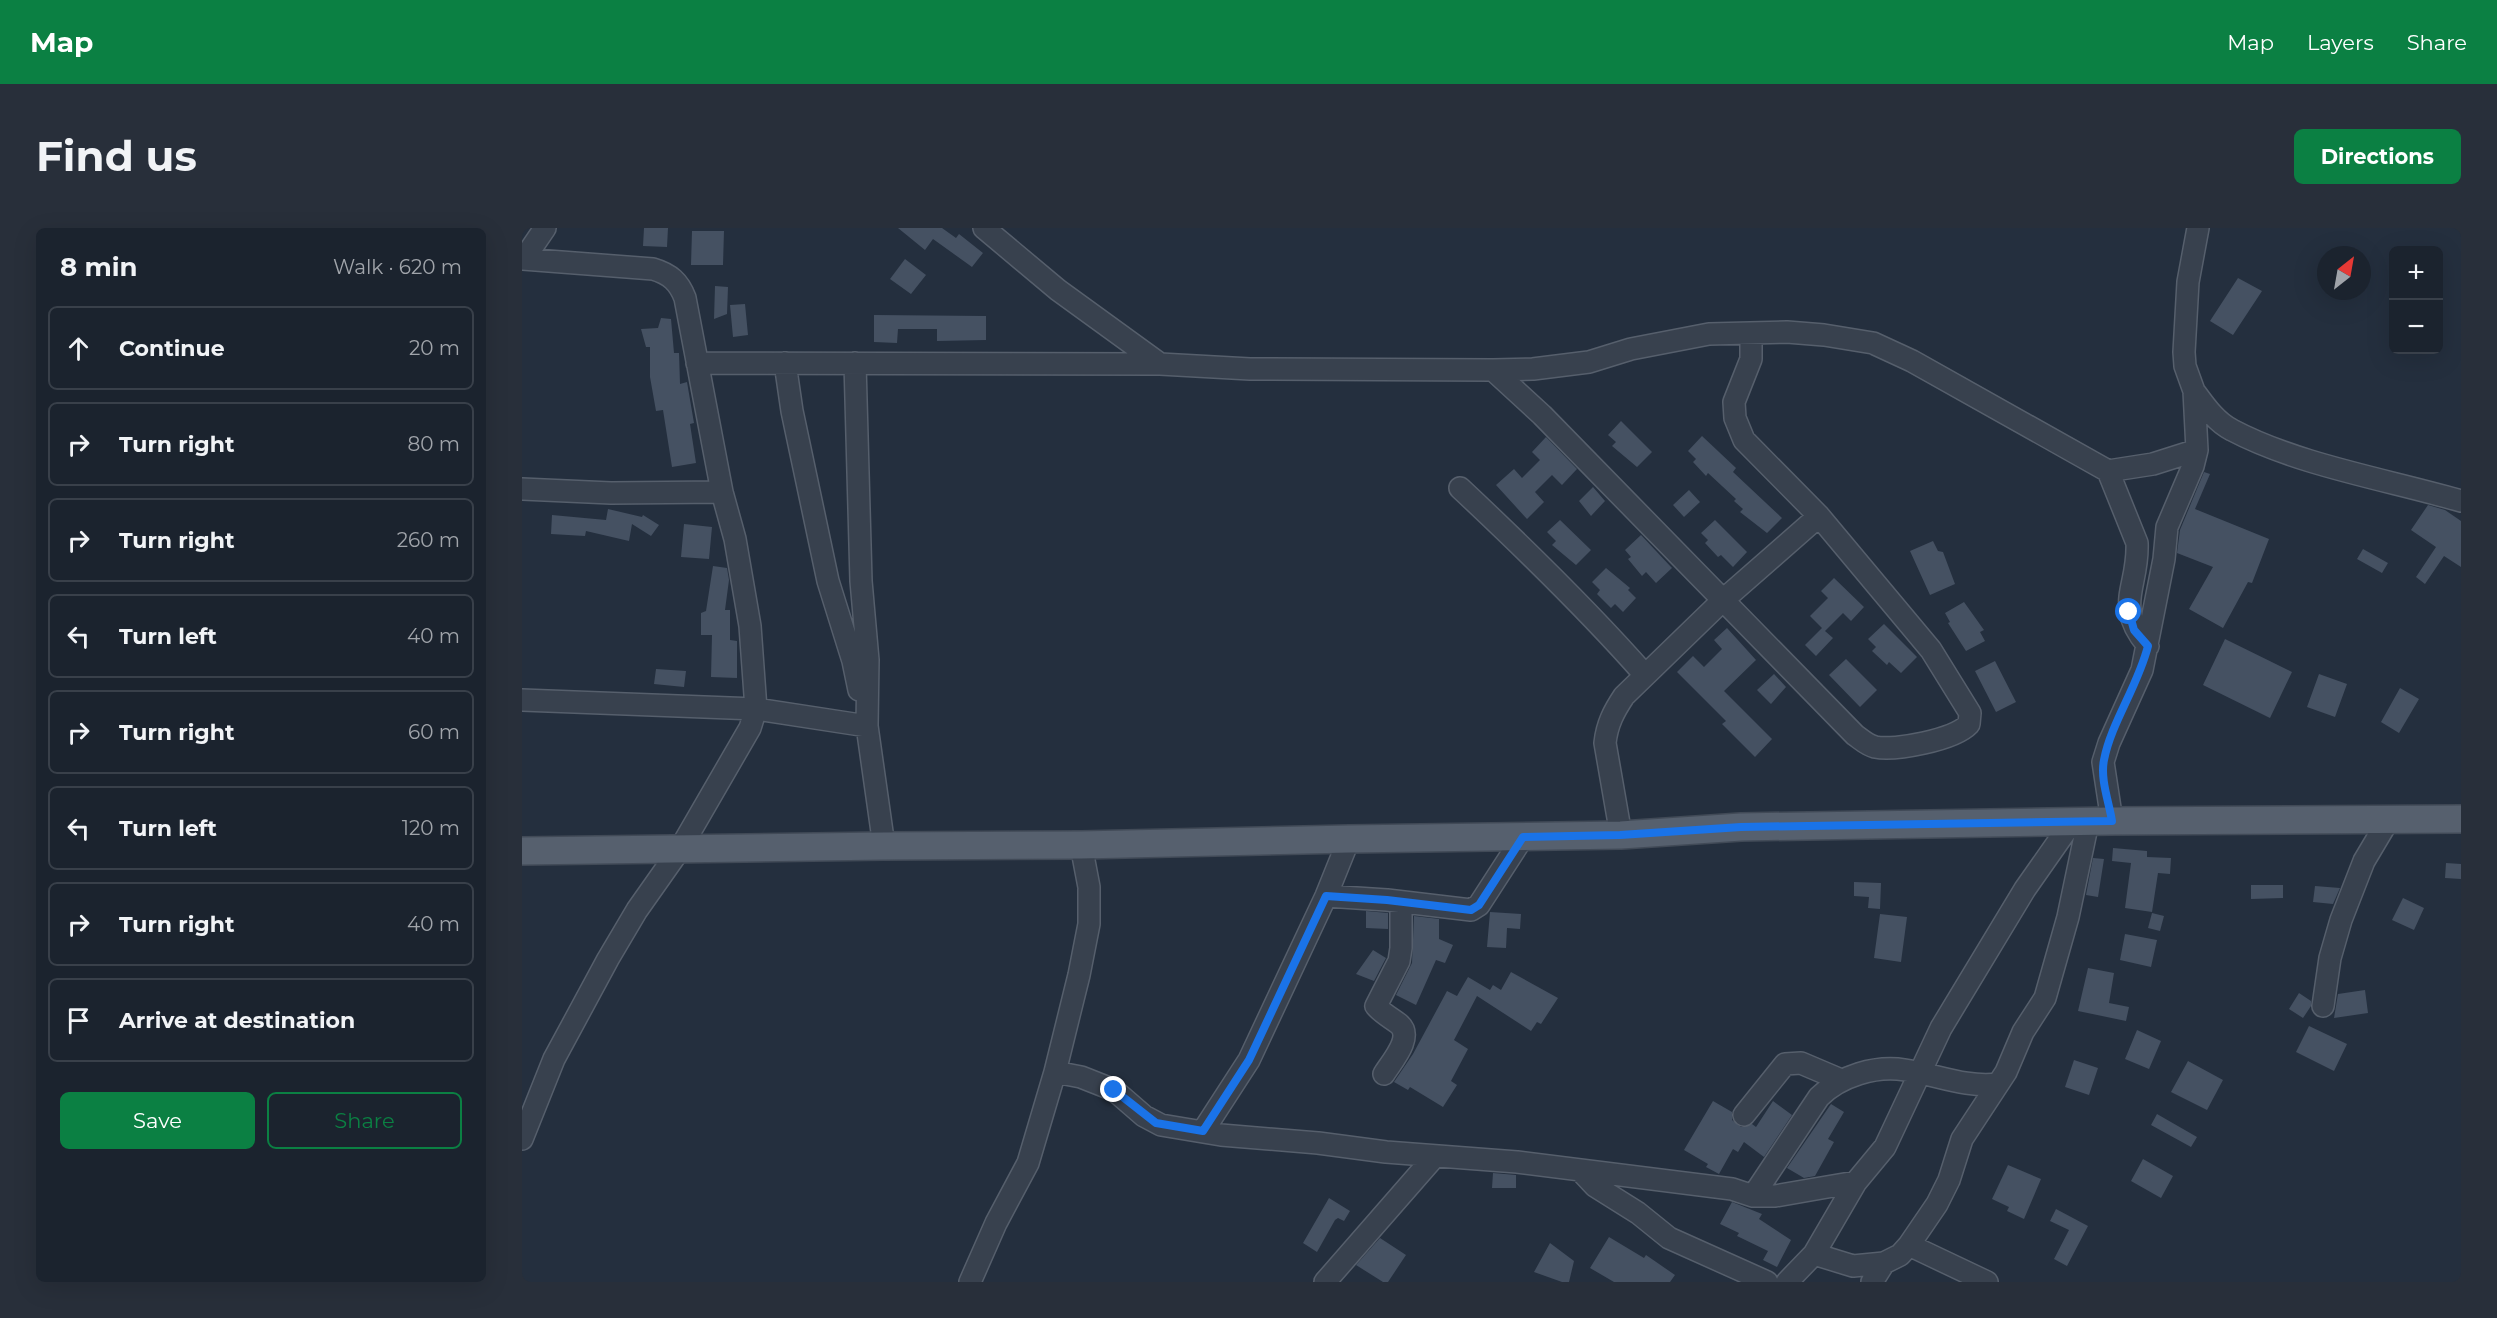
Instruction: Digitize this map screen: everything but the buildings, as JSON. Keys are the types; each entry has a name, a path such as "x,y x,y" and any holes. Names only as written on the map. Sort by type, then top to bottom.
{"main road":[{"path":"522,851 1081,845 1523,837 1620,835 1741,827 2461,819"}],"street":[{"path":"523,259 544,228"},
{"path":"984,228 1058,290 1160,364"},
{"path":"1814,1254 1853,1266 1884,1263 1900,1255 1909,1245 1937,1204 1949,1180 1962,1139 2006,1072 2023,1032 2045,998 2051,982 2091,822 2103,762 2109,743 2142,670 2164,559 2167,527 2193,466 2197,450 2194,392 2185,366 2184,352 2188,282 2198,228"},
{"path":"522,1138 554,1059 608,959 680,849 750,728 756,709 750,626 735,540 722,492 685,298 680,286 668,275 641,267 523,259"},
{"path":"697,363 1076,366 1160,364 1250,369 1533,369 1590,362 1631,349 1708,334 1787,332 1873,343 1912,361 2108,471 2152,464 2197,450"},
{"path":"1493,370 1550,422 1722,601 1866,744 1888,748 1938,741 1965,728 1969,724 1970,713 1931,650 1819,516 1744,440 1735,418 1734,402 1751,359 1751,334"},
{"path":"784,363 810,502 828,581 853,661 866,726 884,846"},
{"path":"855,363 861,581 868,660 866,726"},
{"path":"2194,392 2213,416 2231,430 2269,446 2312,462 2461,501"},
{"path":"2108,471 2137,543 2129,612 2134,630 2148,646"},
{"path":"1460,488 1546,569 1602,626 1645,675"},
{"path":"522,489 611,493 722,492"},
{"path":"1620,835 1605,743 1606,728 1624,696 1722,601 1819,516"},
{"path":"522,700 756,709 866,726"},
{"path":"2323,1006 2330,958 2341,920 2364,861 2389,819"},
{"path":"1787,1282 1814,1254 1856,1182 1893,1134 1918,1073 1941,1028 2025,889 2091,822"},
{"path":"1326,896 1471,910 1479,905 1523,837"},
{"path":"1203,1131 1249,1060 1326,896 1349,839"},
{"path":"970,1282 996,1223 1028,1163 1079,975 1089,924 1089,887 1081,845"},
{"path":"1384,1074 1404,1040 1405,1032 1376,1006 1398,962 1401,948 1401,902"},
{"path":"1744,1114 1785,1064 1801,1063 1841,1080"},
{"path":"1753,1196 1819,1097 1830,1086 1841,1080 1885,1070 1904,1070 1967,1084 1983,1086 1998,1084"},
{"path":"1054,1072 1081,1077 1114,1090 1156,1123 1203,1131 1580,1170 1732,1189 1753,1196 1775,1196 1799,1190 1856,1182"},
{"path":"1325,1282 1435,1156"},
{"path":"1580,1170 1595,1186 1638,1213 1670,1238 1767,1282"},
{"path":"1909,1245 1969,1276 1987,1282"},
{"path":"1872,1282 1884,1263"}],"route":[{"path":"1114,1090 1151,1121 1161,1125 1203,1131 1249,1060 1326,896 1387,900 1471,910 1479,905 1523,837 1620,835 1741,827 2112,821 2103,762 2109,743 2142,670 2148,646 2134,630 2129,612"}]}
